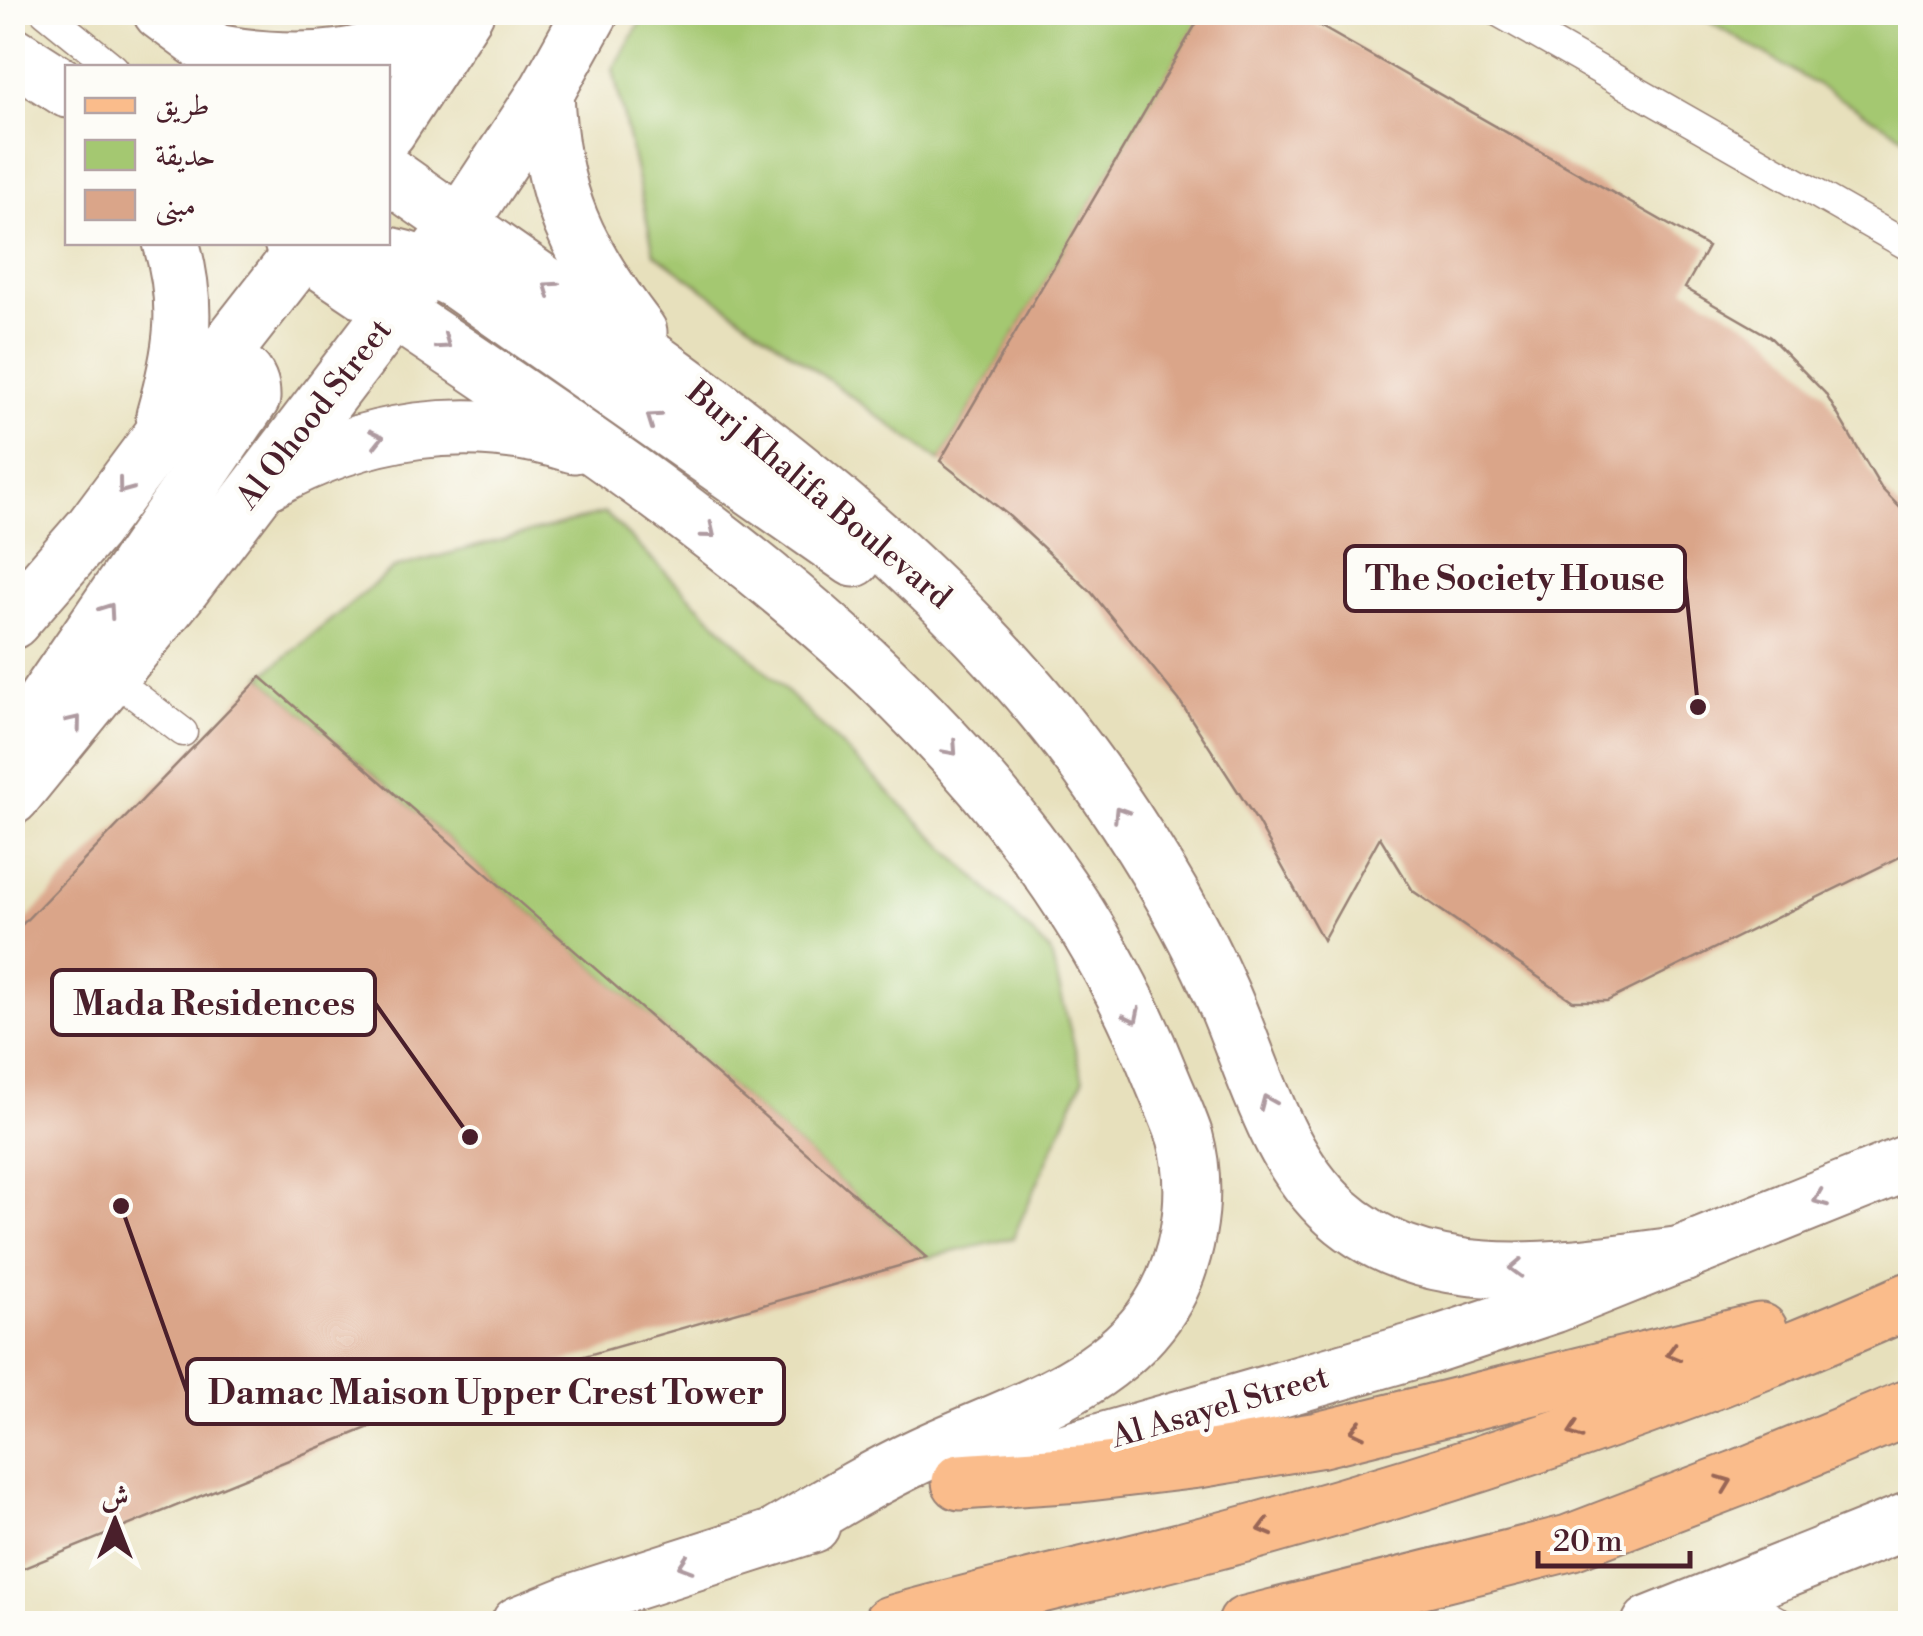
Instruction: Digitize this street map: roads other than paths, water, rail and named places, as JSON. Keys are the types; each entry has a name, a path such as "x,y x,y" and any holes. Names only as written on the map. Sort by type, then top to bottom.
{"main road":[{"path":"960,1482 1100,1472 1318,1440 1753,1332 1891,1309"},
{"path":"890,1624 1269,1528 1424,1482 1580,1430 1891,1309"},
{"path":"1404,1624 1569,1543 1910,1407"},
{"path":"1246,1624 1569,1543"}],"street":[{"path":"161,12 225,60 306,62 351,57 396,44 455,12"},
{"path":"390,128 466,12"},
{"name":"Al Ohood Street","path":"12,797 112,677 444,245 546,93 591,12"},
{"path":"12,54 65,88"},
{"path":"546,93 552,162 572,227 606,288 669,370"},
{"name":"Burj Khalifa Boulevard","path":"390,177 444,245 669,370 891,547 970,623 1054,721 1108,794 1158,873 1218,986 1299,1170 1336,1212 1382,1244 1435,1264 1492,1270 1682,1254"},
{"path":"157,442 183,332 181,276 172,245"},
{"path":"303,245 444,245 458,282 858,562 970,623"},
{"path":"303,245 692,519 863,662 946,742 1007,813 1062,889 1110,969 1151,1053 1186,1140 1192,1202 1181,1263 1153,1318 1110,1364 1056,1395 914,1458 778,1534"},
{"path":"12,621 92,528 303,245"},
{"path":"12,748 252,398 253,385 236,366 211,369"},
{"path":"256,488 335,449 378,436 422,430 469,427 516,431 607,456"},
{"name":"Al Asayel Street","path":"519,1624 581,1599 778,1534 1421,1349 1554,1304 1910,1162"},
{"path":"1650,1624 1910,1520"}],"lane":[{"path":"45,12 110,65"},
{"path":"1498,12 1908,249"},
{"path":"112,677 183,732"},
{"path":"1730,1594 1783,1624"}],"place":[{"name":"The Society House","path":"1698,707"},
{"name":"Mada Residences","path":"470,1137"},
{"name":"Damac Maison Upper Crest Tower","path":"121,1206"}]}
